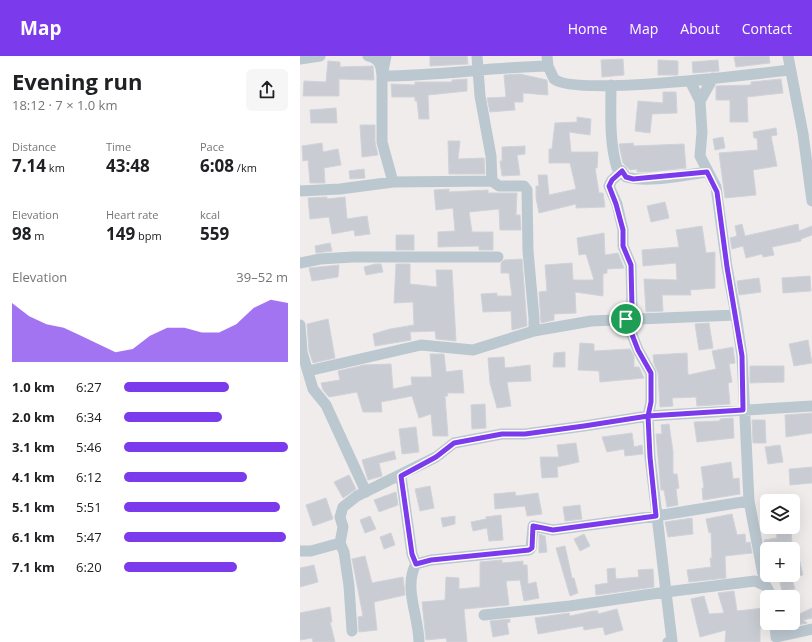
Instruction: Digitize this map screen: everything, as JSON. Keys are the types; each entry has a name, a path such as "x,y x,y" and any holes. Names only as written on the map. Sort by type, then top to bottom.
{"street":[{"path":"300,59 320,56"},
{"path":"368,56 375,58 380,63 382,76 382,142 393,182"},
{"path":"382,76 386,56"},
{"path":"477,56 480,96 491,156 492,181"},
{"path":"788,56 803,134 812,201"},
{"path":"382,76 478,71 516,67 547,61 554,79 566,85 611,85 690,81 790,70"},
{"path":"700,101 713,78"},
{"path":"690,81 700,101 702,132 700,156 717,192 727,267 736,315 742,356 743,410 749,501 765,585 768,590"},
{"path":"611,85 611,121 615,161 617,168 622,171 626,177 633,179 707,172"},
{"path":"622,171 612,180 609,186 616,204 623,230 623,246 631,265 632,308 626,319 638,350 651,373 651,402 648,416 650,457 666,592 670,642"},
{"path":"300,191 340,189 393,182 492,181 499,186 524,186 527,190 528,251 534,330"},
{"path":"300,263 320,259 352,257 498,257"},
{"path":"308,371 421,345 473,350 534,330 591,321 736,315"},
{"path":"300,325 302,352 313,389 326,405 366,492"},
{"path":"352,631 349,586 344,552 340,543 343,527 340,517 343,507 366,492 401,476 436,457 454,443 502,434 525,434 648,416 812,406"},
{"path":"401,476 412,554 416,564 412,576 413,602 419,642"},
{"path":"416,564 431,560 529,550 532,548 533,526 553,530 656,516 749,501"},
{"path":"300,551 340,543"},
{"path":"484,615 570,606 755,581 765,585"},
{"path":"775,630 776,640 812,629"}],"building":[{"path":"430,56 467,56 468,64 430,66"},
{"path":"769,56 770,63 736,67 734,57"},
{"path":"623,59 624,75 602,77 601,60"},
{"path":"658,60 678,61 678,75 658,75"},
{"path":"718,60 719,71 693,73 692,62"},
{"path":"328,61 340,62 340,67 373,66 374,80 339,79 339,96 303,96 304,81 326,82"},
{"path":"520,74 547,80 548,95 523,93 523,102 514,102 515,110 490,112 487,98 506,97 504,75"},
{"path":"467,79 467,91 428,95 429,119 419,119 417,101 415,101 415,97 392,97 391,84 415,85 415,82 452,82 452,80"},
{"path":"781,79 783,93 747,97 748,122 730,122 730,100 716,100 716,86 751,85 751,82"},
{"path":"663,92 676,92 677,113 652,114 650,133 635,131 638,101 663,103"},
{"path":"336,108 337,123 311,123 310,110"},
{"path":"577,117 591,119 590,135 569,132 571,152 598,152 597,168 595,168 599,193 603,193 605,207 576,208 576,204 539,213 536,198 536,186 539,186 538,175 547,175 549,195 576,189 570,163 549,163 549,149 552,149 555,123 577,122"},
{"path":"360,125 375,125 375,142 378,155 362,157"},
{"path":"776,128 777,135 771,136 777,166 753,170 756,195 725,198 719,153 758,150 757,138 754,138 753,132"},
{"path":"723,137 725,148 715,150 713,139"},
{"path":"448,141 460,141 458,159 484,158 485,174 449,174"},
{"path":"322,143 323,152 338,149 341,165 324,168 325,183 310,183 308,160 303,161 302,146"},
{"path":"633,143 634,146 684,144 686,168 650,172 637,172 637,169 630,170 623,163 619,144"},
{"path":"525,146 525,154 517,155 520,175 502,176 500,161 502,161 502,147"},
{"path":"364,169 365,178 350,179 349,171"},
{"path":"449,189 449,192 488,190 488,193 517,193 516,215 520,215 521,230 500,230 499,209 469,212 472,232 493,232 493,250 479,250 479,246 438,247 438,232 455,231 453,208 436,210 434,190"},
{"path":"327,197 327,199 345,197 347,219 367,216 370,234 355,236 354,230 332,234 329,217 310,219 308,198"},
{"path":"665,202 669,218 651,222 647,206"},
{"path":"742,224 745,236 798,224 799,231 812,226 812,235 801,239 801,241 772,247 774,255 763,257 762,254 746,258 743,246 732,249 730,238 737,236 735,226"},
{"path":"702,226 706,253 715,252 715,288 690,290 691,295 662,295 663,311 646,312 644,279 677,280 676,263 643,266 642,250 679,247 676,230"},
{"path":"604,233 605,255 618,253 624,268 607,269 607,273 603,274 603,296 575,292 576,313 554,314 554,320 541,323 539,292 547,291 545,265 572,263 573,280 594,280 586,254 579,255 577,238"},
{"path":"396,235 414,235 414,250 396,250"},
{"path":"330,243 332,251 316,253 315,246"},
{"path":"522,259 527,326 512,330 511,311 483,312 481,294 497,293 497,296 512,296 509,273 501,273 501,263 504,260"},
{"path":"381,264 383,272 366,275 364,267"},
{"path":"396,264 410,264 410,284 437,287 436,270 452,270 456,341 436,339 435,331 410,332 411,340 375,346 373,334 390,329 414,325 413,302 394,303"},
{"path":"339,265 338,277 312,281 309,268"},
{"path":"810,276 811,291 783,293 782,278"},
{"path":"759,278 761,292 739,295 737,281"},
{"path":"328,319 335,358 313,363 309,351 307,324"},
{"path":"709,323 713,348 699,350 695,324"},
{"path":"808,340 812,363 794,366 789,344"},
{"path":"580,343 594,344 594,351 630,349 634,356 634,367 639,367 644,378 600,382 599,371 578,370"},
{"path":"733,347 735,363 729,364 732,382 728,383 730,404 697,406 696,397 672,398 673,406 660,407 658,373 654,364 653,355 687,353 688,375 716,369 712,351"},
{"path":"565,352 565,367 553,367 554,353"},
{"path":"430,354 444,354 446,372 462,370 464,393 447,393 448,396 445,396 448,436 433,436 431,414 419,418 412,396 381,402 382,412 363,412 357,392 329,397 323,390 321,383 340,380 338,371 364,365 391,364 393,389 412,385 411,377 432,377"},
{"path":"504,357 505,368 530,365 531,381 507,382 511,406 497,408 490,383 488,358"},
{"path":"750,366 784,366 784,382 750,383"},
{"path":"485,404 486,428 472,429 471,405"},
{"path":"812,413 812,433 786,437 785,415"},
{"path":"733,418 734,438 697,442 694,422 720,421 720,419"},
{"path":"752,420 765,420 766,443 753,443"},
{"path":"669,424 673,452 673,474 677,474 679,488 676,489 678,505 667,507 664,490 661,490 656,434 662,434 661,425"},
{"path":"416,427 419,452 402,454 399,429"},
{"path":"632,433 634,447 642,445 643,454 625,456 624,449 607,452 602,437"},
{"path":"576,443 579,462 557,467 558,477 542,478 540,457 559,457 557,445"},
{"path":"780,445 783,462 768,464 765,447"},
{"path":"394,451 396,459 379,463 382,476 368,480 362,460"},
{"path":"731,462 733,479 739,478 740,494 703,500 702,488 704,488 701,467"},
{"path":"812,467 812,483 790,485 789,469"},
{"path":"349,475 356,489 343,498 334,482"},
{"path":"430,486 434,508 420,511 415,489"},
{"path":"396,492 398,505 379,512 374,500"},
{"path":"515,492 516,496 538,493 542,514 527,516 525,506 495,509 494,494"},
{"path":"326,498 333,519 313,526 306,505"},
{"path":"580,505 582,519 565,521 563,507"},
{"path":"732,514 737,535 745,534 746,543 750,542 752,553 725,556 726,578 689,582 687,570 711,567 711,532 709,533 706,519"},
{"path":"501,515 503,540 489,541 487,528 473,531 471,522 486,519 486,517"},
{"path":"370,516 376,529 365,533 360,520"},
{"path":"455,516 455,524 443,527 441,518"},
{"path":"692,518 693,534 668,537 665,522"},
{"path":"391,533 395,545 384,549 380,537"},
{"path":"539,534 545,536 547,552 539,553"},
{"path":"584,534 590,546 580,551 574,539"},
{"path":"777,534 791,534 792,542 764,542 764,540 777,538"},
{"path":"565,546 572,578 574,578 578,593 570,596 556,548"},
{"path":"365,556 372,583 403,577 405,595 374,602 377,630 359,632 358,617 363,616 352,559"},
{"path":"502,560 502,563 523,561 523,565 527,565 528,584 536,582 539,598 524,601 520,580 506,581 509,605 464,609 467,642 447,642 446,638 426,640 422,602 445,600 446,577 459,578 459,589 480,587 480,562"},
{"path":"800,563 803,575 800,576"},
{"path":"314,565 318,582 300,587 300,568"},
{"path":"615,568 616,579 639,577 638,570 653,569 654,587 596,595 595,585 608,583 607,569"},
{"path":"780,582 793,582 795,589 782,590"},
{"path":"734,591 737,611 760,608 760,642 725,642 726,630 700,637 691,599 704,596 709,614 724,613 718,593"},
{"path":"330,607 332,622 330,622 335,642 313,642 312,638 300,640 300,613"},
{"path":"812,608 812,618 803,620 807,623 800,624 800,614"},
{"path":"617,609 623,630 605,635 603,627 584,630 583,626 538,634 535,618 569,613 570,616 593,611 598,611 598,614"},
{"path":"510,619 510,622 507,623 509,634 493,637 490,621"}],"route":[{"path":"626,319 632,308 631,265 623,246 623,230 616,204 609,186 612,180 622,171 626,177 633,179 707,172 716,187 727,267 736,315 742,356 743,410 648,416 650,457 656,516 553,530 533,526 532,548 523,552 422,561 416,564 412,554 401,476 436,457 454,443 502,434 525,434 648,416 651,402 651,373 638,350 626,319"}]}
